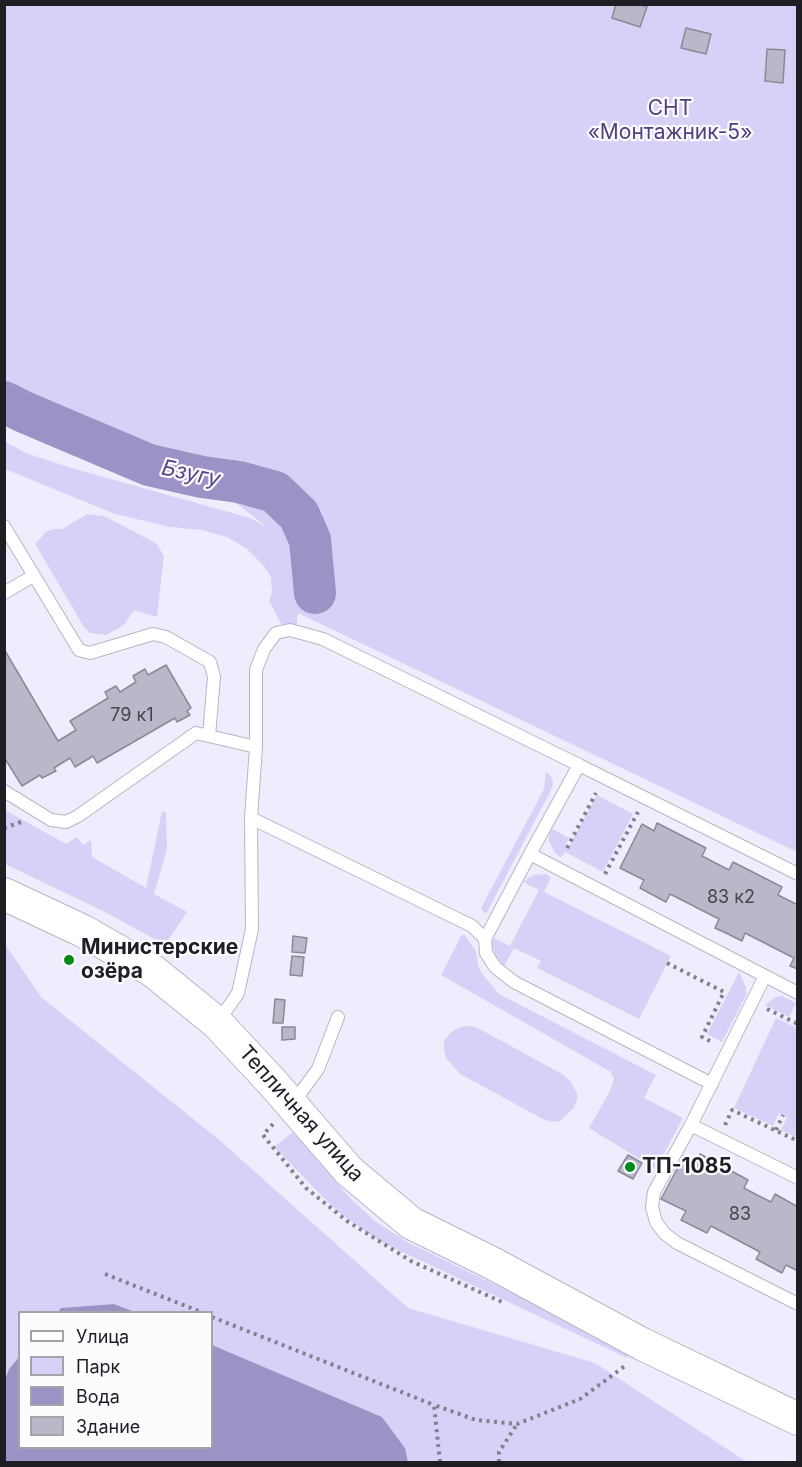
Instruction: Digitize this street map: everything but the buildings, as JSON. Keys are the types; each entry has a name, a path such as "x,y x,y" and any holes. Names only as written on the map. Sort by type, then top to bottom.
{"street":[{"name":"Тепличная улица","path":"4,894 83,931 153,972 217,1023 292,1104 349,1171 411,1223 492,1263 642,1344 798,1419"}],"lane":[{"path":"4,526 79,650 90,653 153,634 166,637 210,662 214,677 209,736"},
{"path":"4,593 33,576"},
{"path":"217,1023 238,993 252,929 251,818 256,747 256,670 264,649 276,633 290,630 323,639 798,874"},
{"path":"4,791 51,820 66,822 78,816 196,733 256,747"},
{"path":"579,765 485,939 486,953 495,967 514,982 712,1084"},
{"path":"251,818 472,926 485,939"},
{"path":"530,854 798,993"},
{"path":"765,976 692,1125 654,1192 652,1207 656,1222 664,1233 677,1243 798,1304"},
{"path":"292,1104 318,1069 338,1017"},
{"path":"692,1125 798,1178"}],"path":[{"path":"567,848 598,789"},
{"path":"604,876 639,809"},
{"path":"667,963 724,992 702,1037 720,1047"},
{"path":"764,1008 798,1024"},
{"path":"724,1126 732,1110 796,1140"},
{"path":"776,1130 783,1115"},
{"path":"105,1274 198,1311"},
{"path":"213,1317 476,1420 517,1424 580,1399 630,1362 642,1344"},
{"path":"434,1405 440,1462"},
{"path":"499,1462 499,1452 517,1424"}],"green space":[{"name":"СНТ «Монтажник-5»","path":"5,5 797,5 797,852 298,613 296,629 282,625 269,601 272,592 271,577 247,549 227,537 202,530 170,527 115,514 5,469 4,441 28,454 250,518 268,528 236,503 184,490 108,466 5,420"},
{"path":"87,514 104,516 156,543 164,556 157,617 134,610 124,625 106,635 90,633 84,627 35,544 46,532 62,529"},
{"path":"546,771 552,778 553,784 550,792 487,912 484,913 481,908 544,789"},
{"path":"597,795 633,814 603,872 565,852 561,857 555,853 549,841 552,829 569,838 565,846 568,848"},
{"path":"5,810 66,844 77,837 83,845 91,840 92,857 146,888 162,811 166,813 167,849 154,894 187,912 165,945 105,912 5,864"},
{"path":"546,874 551,877 544,892 671,956 639,1019 537,968 541,961 514,948 504,966 496,957 491,944 494,938 510,946 539,890 523,882 533,875"},
{"path":"464,934 476,951 478,966 483,975 499,994 656,1075 644,1098 683,1118 656,1169 589,1128 610,1091 614,1079 611,1072 441,975"},
{"path":"5,944 41,997 217,1138 408,1308 595,1363 747,1462 408,1462 405,1448 382,1417 213,1345 213,1311 132,1311 114,1304 62,1308 59,1311 18,1311 18,1358 9,1369 5,1380"},
{"path":"739,972 746,988 746,995 722,1042 707,1034"},
{"path":"782,996 796,1003 789,1017 765,1005 775,997"},
{"path":"776,1018 797,1028 797,1137 781,1130 787,1117 779,1113 773,1126 734,1108"},
{"path":"460,1027 476,1027 564,1075 577,1093 574,1108 560,1121 552,1122 460,1074 446,1058 444,1041 450,1033"},
{"path":"294,1131 349,1197 376,1222 409,1243 631,1350 627,1358 379,1241 337,1211 274,1147"}],"water":[{"path":"114,1304 132,1311 59,1311 61,1308"},
{"path":"213,1345 382,1417 405,1448 408,1462 5,1462 5,1380 9,1369 18,1358 18,1449 213,1449"}],"waterway":[{"name":"Бзугу","path":"4,402 149,465 202,477 239,482 275,492 299,515 310,540 315,593"}],"place":[{"name":"Министерские озёра","path":"69,960"},
{"name":"ТП-1085","path":"630,1167"}]}
